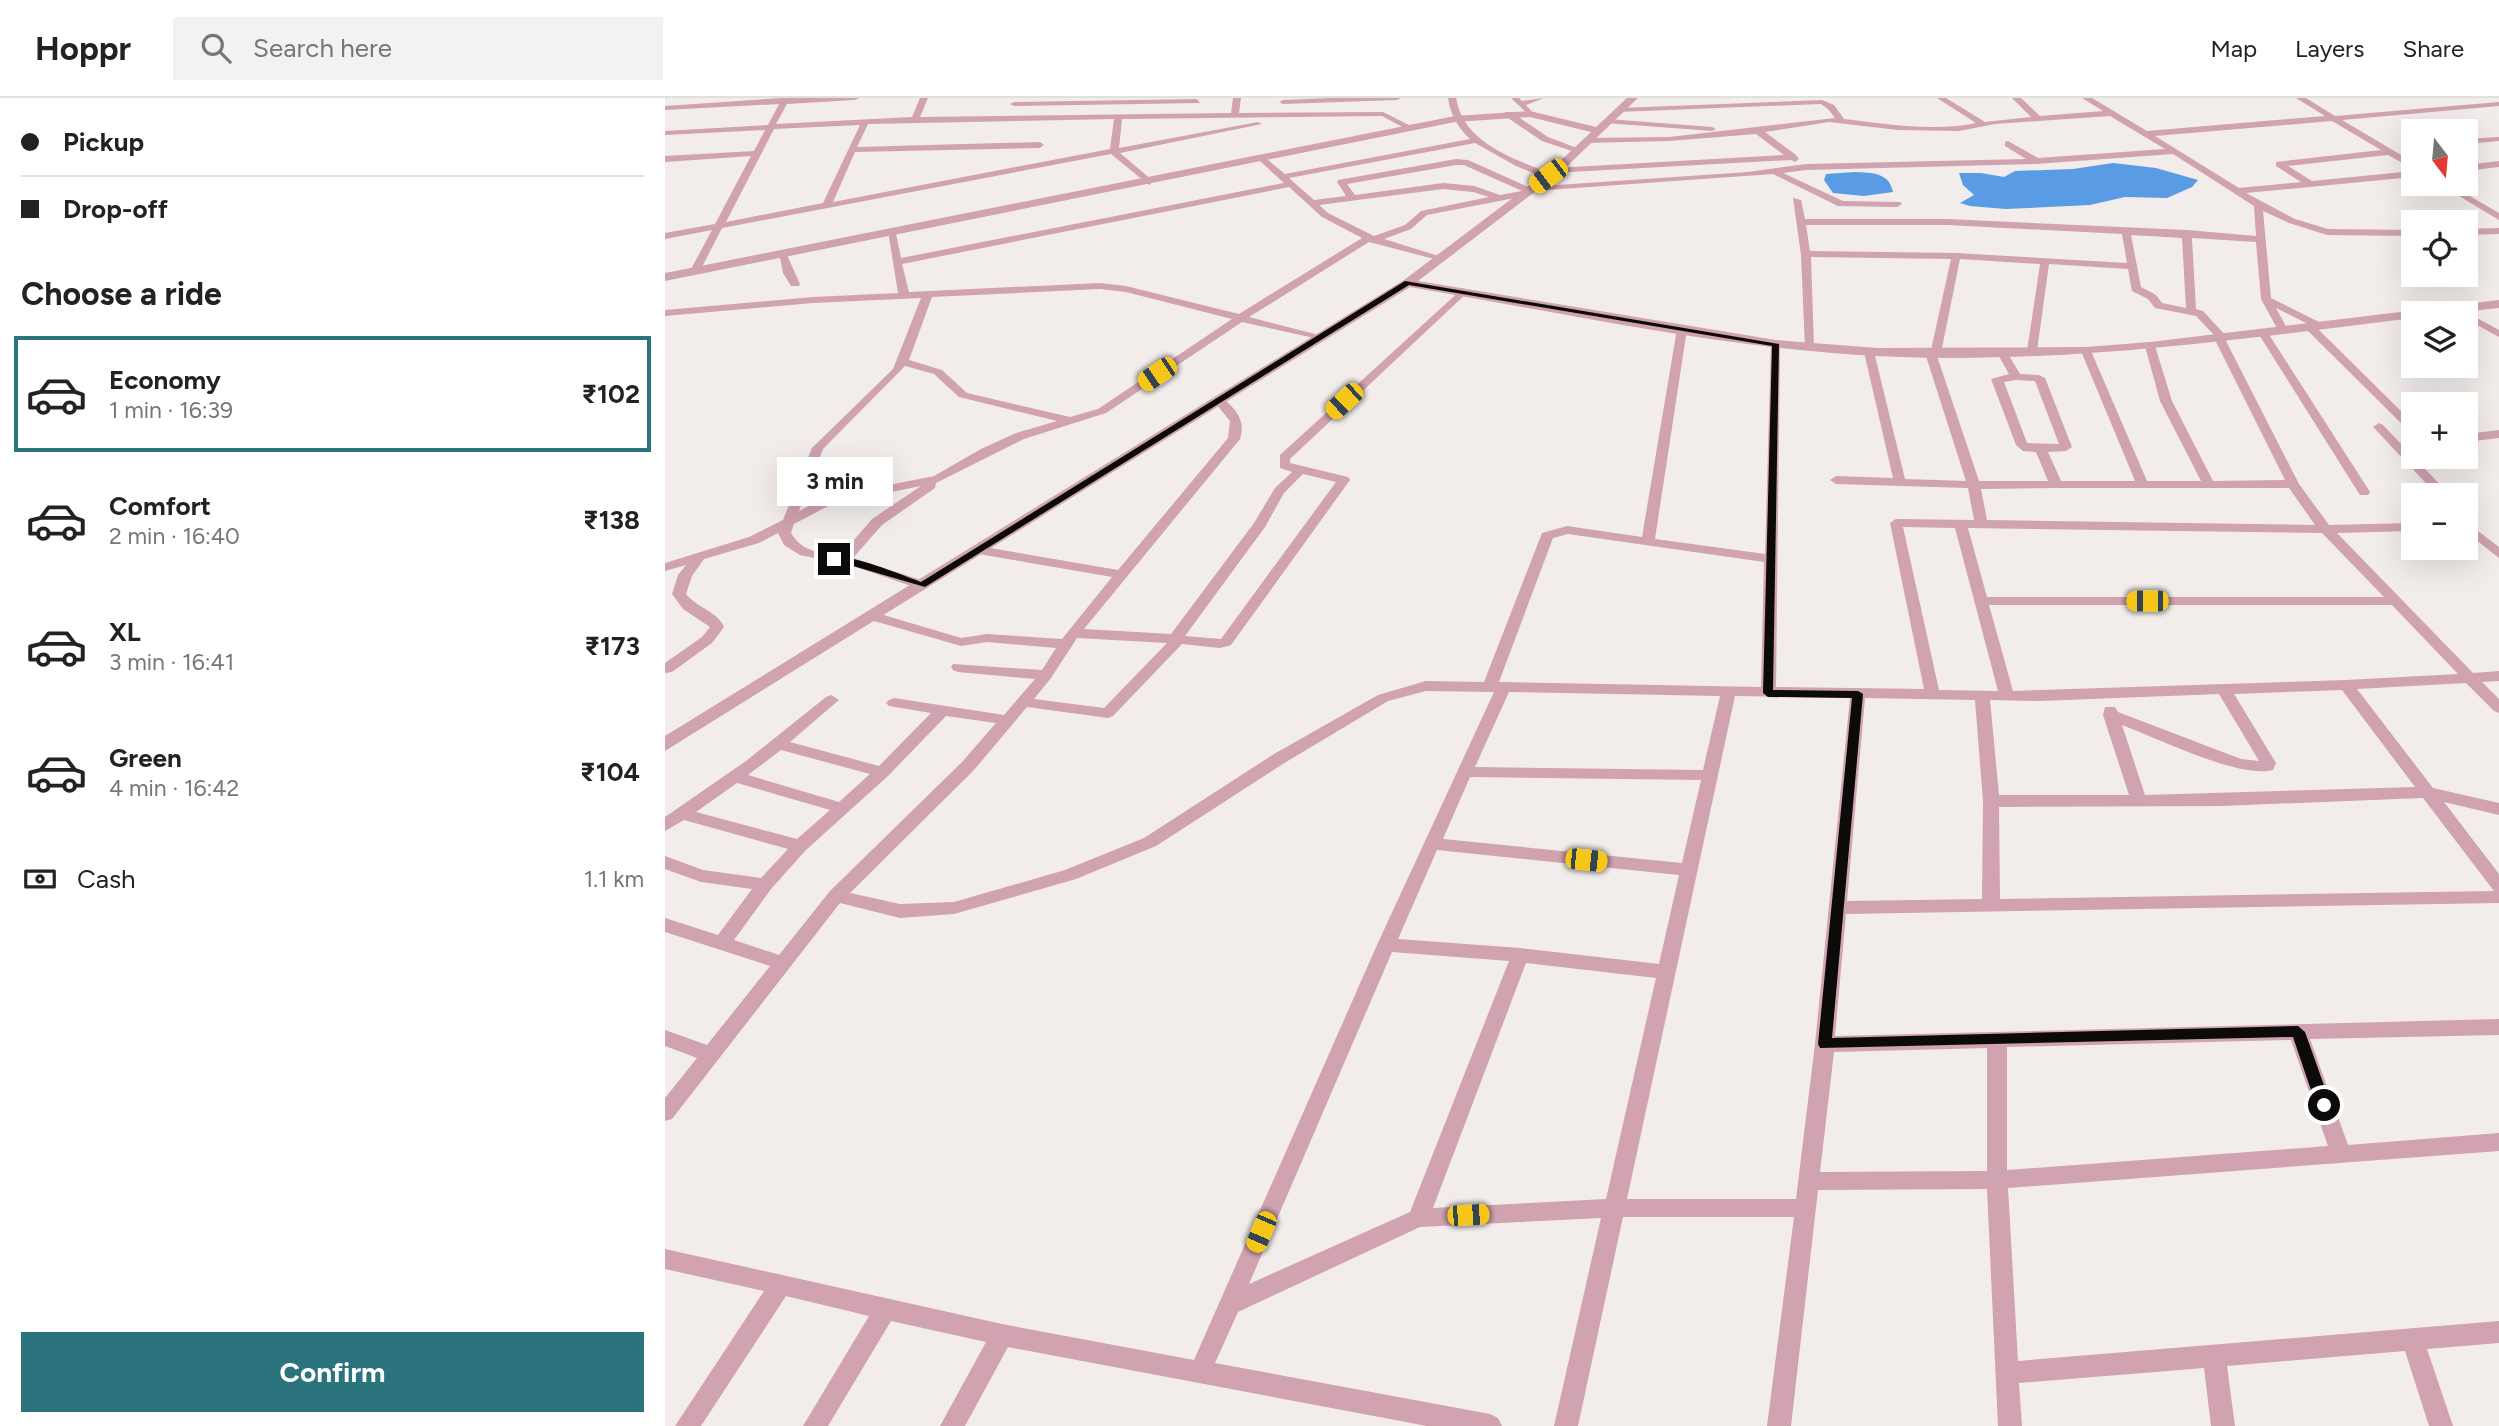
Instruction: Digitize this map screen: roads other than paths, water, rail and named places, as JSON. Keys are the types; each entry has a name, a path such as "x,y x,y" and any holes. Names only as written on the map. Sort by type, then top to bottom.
{"street":[{"path":"665,108 855,98"},
{"path":"915,119 924,98"},
{"path":"1235,116 1237,98"},
{"path":"1284,116 1283,100 1397,98"},
{"path":"1451,98 1455,119 1463,129 1478,140 1551,174 1793,158"},
{"path":"1517,101 1540,98"},
{"path":"665,745 1408,283 1551,174 1633,98"},
{"path":"1941,98 1985,125"},
{"path":"2016,98 2038,119"},
{"path":"2086,98 2258,205 2292,221 2327,232 2401,233"},
{"path":"2300,98 2401,158"},
{"path":"2468,98 2499,112"},
{"path":"1013,104 1198,99 1195,117"},
{"path":"695,271 785,100"},
{"path":"1620,110 1711,103 1827,100 1842,122"},
{"path":"1517,101 1530,114"},
{"path":"1711,103 1720,117"},
{"path":"2146,134 2499,104"},
{"path":"1587,141 1669,139 1758,131 1824,120 1921,129 1959,129 2112,113"},
{"path":"851,150 1045,132 1118,118 1387,114 1411,128"},
{"path":"1508,114 1545,139 1578,150"},
{"path":"665,277 1455,119 1530,114 1598,131"},
{"path":"665,236 1294,117"},
{"path":"1114,152 1118,118"},
{"path":"665,133 915,119 1045,132"},
{"path":"1608,121 1729,128 1733,133"},
{"path":"826,206 865,122"},
{"path":"1758,131 1805,167"},
{"path":"1031,167 1045,132"},
{"path":"2478,141 2499,139"},
{"path":"897,262 1478,140"},
{"path":"2008,144 2036,162"},
{"path":"844,560 877,522 938,480 985,452 1020,436 1109,407 1240,318 1371,239 1408,227 1424,213 1529,191 1774,172 1805,167 2036,162 2174,151"},
{"path":"1114,152 1149,182"},
{"path":"2310,184 2279,164 2391,152"},
{"path":"671,162 758,153"},
{"path":"2359,155 2371,162"},
{"path":"1263,159 1325,215 1371,239 1439,259"},
{"path":"1352,197 1340,183 1456,162 1465,162 1529,191"},
{"path":"2478,166 2499,164"},
{"path":"2486,165 2499,175"},
{"path":"2382,169 2394,176"},
{"path":"1774,172 1841,204 1897,204"},
{"path":"2236,191 2401,175"},
{"path":"1311,203 1451,186 1474,189 1500,198"},
{"path":"2463,196 2499,217"},
{"path":"1796,200 1802,222 1805,254 1809,346"},
{"path":"2258,205 2266,299 2283,330"},
{"path":"1802,222 1914,221 2187,233 2261,239"},
{"path":"2126,231 2137,290 2151,296 2159,306 2200,314 2221,338 2293,484 2325,529 2499,708"},
{"path":"2478,232 2499,231"},
{"path":"891,233 904,295"},
{"path":"2187,233 2191,311"},
{"path":"1805,254 1956,256 2131,266"},
{"path":"782,255 795,284"},
{"path":"1956,256 1933,353 1974,485 1981,523"},
{"path":"2032,351 2045,261"},
{"path":"1408,283 1776,344 1869,352 2086,351 2221,338 2401,315"},
{"path":"665,313 813,300 1114,286 1319,338"},
{"path":"872,616 957,641 987,638 1070,638 1177,639 1220,644 1226,642 1344,480 1284,465 1284,458 1463,291"},
{"path":"922,585 844,560 815,557 794,547 784,533 785,523 818,448 902,362 928,294"},
{"path":"2266,299 2315,326 2401,416"},
{"path":"2478,309 2499,304"},
{"path":"2478,322 2499,334"},
{"path":"1648,540 1682,329"},
{"path":"2263,333 2364,492"},
{"path":"1768,693 1776,344"},
{"path":"2150,346 2166,401 2209,485"},
{"path":"2001,351 2016,377"},
{"path":"2086,351 2143,485"},
{"path":"1869,352 1900,482"},
{"path":"902,362 933,369 963,395 1070,420"},
{"path":"2039,378 2066,447 2041,449 2023,446 1997,379 2039,378"},
{"path":"665,1113 836,896 968,766 1046,675 1070,638 1234,439 1237,424 1234,414 1219,400"},
{"path":"2379,427 2433,483"},
{"path":"2478,437 2498,435"},
{"path":"2041,449 2056,485"},
{"path":"1023,702 1108,713 1177,639 1260,524 1279,491 1300,470"},
{"path":"665,567 754,540 828,501 938,480"},
{"path":"1836,480 1974,485 2293,484"},
{"path":"1933,695 1895,525 1899,522 2325,529 2401,527"},
{"path":"1960,523 2007,696"},
{"path":"1200,1372 1386,944 1465,772 1548,536 1567,530 1770,559"},
{"path":"2478,535 2499,554"},
{"path":"979,550 1122,575"},
{"path":"667,669 707,640 717,627 716,623 682,601 679,594 685,575 699,557"},
{"path":"1982,601 2396,601"},
{"path":"958,667 1046,675"},
{"path":"836,896 899,911 954,908 1070,875 1150,842 1280,758 1383,698 1426,686 2007,696 2224,690 2499,676"},
{"path":"2346,685 2499,886"},
{"path":"2111,715 2237,762 2255,767 2267,766 2268,763 2224,690"},
{"path":"1566,1426 1728,693"},
{"path":"1779,1426 1825,1044 1858,694"},
{"path":"2105,694 2139,801"},
{"path":"1982,696 1991,802 1991,907"},
{"path":"665,825 779,744 831,700"},
{"path":"894,703 1007,720"},
{"path":"722,943 765,885 800,846 882,772 942,711"},
{"path":"779,744 882,772"},
{"path":"1465,772 1710,775"},
{"path":"735,777 842,808"},
{"path":"1991,802 2222,800 2426,792 2499,809"},
{"path":"683,814 800,846"},
{"path":"1432,844 1689,870"},
{"path":"665,862 701,876 765,885"},
{"path":"1839,908 2499,897"},
{"path":"665,925 783,963"},
{"path":"1386,944 1520,955 1667,972"},
{"path":"1418,1218 1520,955"},
{"path":"1825,1044 2499,1027"},
{"path":"2298,1032 2341,1154"},
{"path":"665,1038 711,1055"},
{"path":"1997,1040 1997,1180 2010,1426"},
{"path":"1809,1181 1997,1180 2499,1142"},
{"path":"1230,1304 1418,1218 1615,1208 1806,1208"},
{"path":"669,1266 780,1286 1002,1335 1490,1426"},
{"path":"687,1426 780,1286"},
{"path":"815,1426 885,1310"},
{"path":"2009,1373 2499,1332"},
{"path":"952,1426 1002,1335"},
{"path":"2412,1339 2441,1426"},
{"path":"2214,1356 2223,1426"}],"water":[{"path":"2113,163 2156,168 2198,180 2192,187 2167,198 2125,197 2090,205 2006,209 1960,203 1974,195 1963,185 1959,173 2004,177 2015,171 2073,169"},
{"path":"1855,172 1884,177 1893,192 1864,196 1833,193 1824,180 1826,174"}]}
